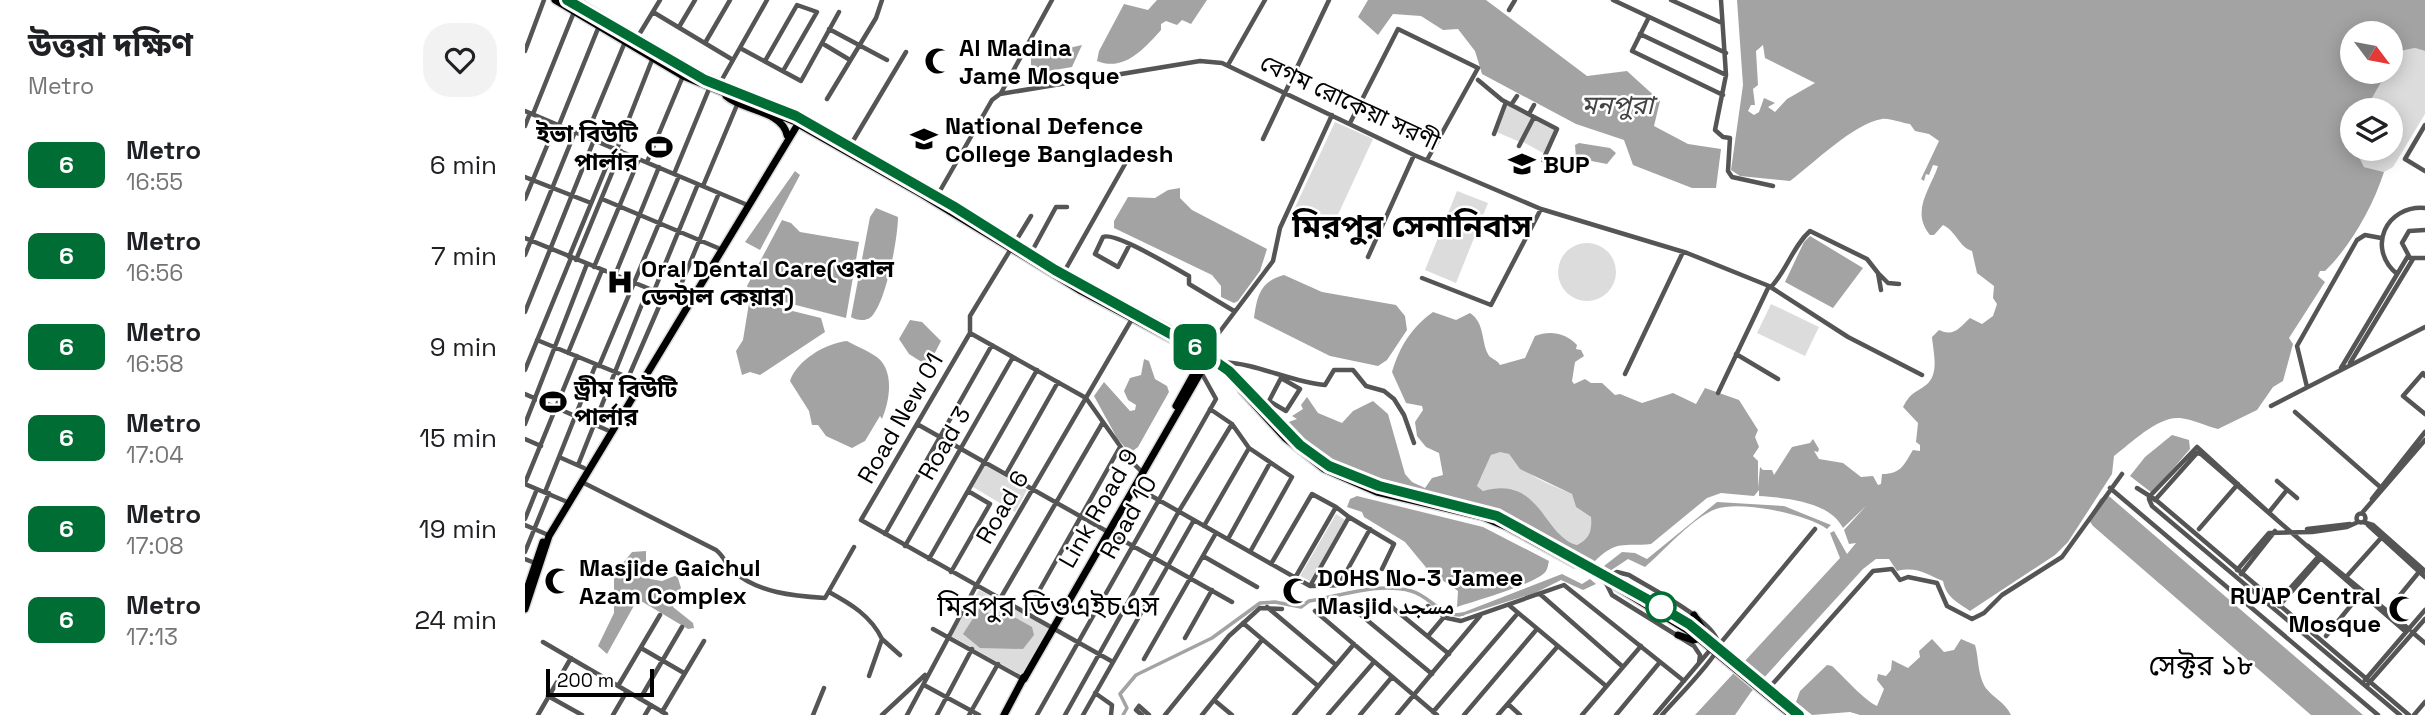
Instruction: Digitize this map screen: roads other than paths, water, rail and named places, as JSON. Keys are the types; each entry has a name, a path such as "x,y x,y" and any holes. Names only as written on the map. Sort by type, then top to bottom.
{"main road":[{"path":"555,0 683,76 796,121 850,146 937,196 1132,320 1207,354 1229,374 1285,438 1324,469 1377,492 1495,522 1607,578 1702,637 1800,715"},
{"path":"575,0 737,104 774,119 783,125 787,135"},
{"path":"525,595 546,534 578,482 581,467 607,430 796,121"},
{"path":"525,609 549,536 578,482 796,121"},
{"path":"796,121 1221,362 1229,374"},
{"name":"Link Road 9","path":"1172,416 1200,371 1207,354"},
{"name":"Link Road 9","path":"1004,715 1207,354"},
{"path":"1694,615 1702,637"},
{"path":"1678,635 1702,637"},
{"path":"1765,689 1791,715"}],"street":[{"path":"525,51 528,36 544,0"},
{"path":"637,38 660,0"},
{"path":"679,27 695,0"},
{"path":"705,43 730,0"},
{"path":"525,552 575,417 634,283 677,175 717,89 767,0"},
{"path":"827,99 879,13 882,0"},
{"path":"937,196 992,100 1000,94 1052,0"},
{"path":"1228,65 1265,0"},
{"path":"1263,139 1329,0"},
{"path":"1509,10 1515,0"},
{"path":"1613,0 1726,52"},
{"path":"1671,0 1723,24"},
{"path":"1721,0 1726,75 1715,130 1723,137 1730,138 1729,174 1741,181 1773,186"},
{"path":"765,61 797,5 817,12 783,71"},
{"path":"525,126 574,11"},
{"path":"653,12 733,60"},
{"path":"740,48 800,81 839,12"},
{"path":"1649,17 1632,51 1723,95"},
{"path":"525,199 599,26"},
{"path":"829,29 887,60"},
{"path":"1349,124 1398,29 1478,68 1427,160"},
{"path":"1640,34 1726,75"},
{"path":"586,136 625,42"},
{"path":"825,45 851,60"},
{"path":"850,146 906,52"},
{"path":"525,370 572,258 602,199 652,60"},
{"name":"বেগম রোকেয়া সরণী","path":"1000,94 1200,61 1215,61 1415,155 1541,209 1683,252 1770,287 1848,337 1922,375"},
{"path":"647,162 683,76"},
{"path":"1478,80 1509,104 1557,129 1543,160"},
{"path":"1494,134 1509,104 1517,96"},
{"path":"654,291 737,104"},
{"path":"1519,146 1534,105"},
{"path":"529,113 745,204"},
{"path":"1207,354 1234,311 1273,261 1280,228 1332,116"},
{"path":"2425,125 2405,159 2425,171"},
{"path":"525,255 528,240 575,131"},
{"path":"525,312 594,140"},
{"path":"572,258 591,203 618,150"},
{"path":"1368,257 1415,155"},
{"path":"1064,273 1129,157"},
{"path":"594,267 639,159"},
{"path":"615,275 659,167"},
{"path":"525,177 591,203"},
{"path":"675,299 719,193"},
{"path":"602,199 718,248"},
{"path":"1031,253 1056,207 1067,207"},
{"path":"2397,274 2382,255 2381,239 2396,215 2410,208 2425,208"},
{"path":"1422,278 1491,305 1541,209"},
{"name":"Road New 01","path":"885,534 862,520 969,333 970,316 1031,216"},
{"path":"2410,258 2402,243 2405,234 2413,229 2424,228"},
{"path":"1718,393 1770,287 1785,272 1797,247 1810,231 1867,260 1888,283 1899,284"},
{"path":"1130,244 1118,267 1095,254 1107,234 1130,244 1189,276 1189,284 1234,311"},
{"path":"2307,387 2297,351 2302,334 2357,240 2365,235 2381,239"},
{"path":"528,240 684,303"},
{"path":"1625,374 1683,252"},
{"path":"2410,258 2425,258"},
{"path":"2341,369 2397,274 2410,258"},
{"path":"2349,365 2410,258"},
{"path":"525,424 587,264"},
{"path":"568,353 602,270"},
{"path":"1878,273 1881,290"},
{"path":"614,289 621,278"},
{"path":"559,457 581,467 648,289"},
{"path":"628,378 664,295"},
{"name":"Road 6","path":"907,715 924,685 926,675 976,586 1132,320"},
{"path":"2271,406 2425,327"},
{"path":"969,333 1086,398 1120,447 1141,471"},
{"path":"537,340 637,381"},
{"path":"992,345 885,534 1113,662"},
{"path":"1737,354 1778,379"},
{"path":"565,500 525,483 577,356"},
{"name":"Road 3","path":"905,546 1013,357"},
{"path":"1221,362 1277,372 1291,381 1300,389 1286,411 1269,401 1281,379 1291,381 1325,385 1335,370 1353,370 1366,386 1384,391 1394,398 1404,415 1414,443"},
{"path":"929,559 1037,370"},
{"path":"1200,371 1217,396 1210,409 1232,424 1249,448 1293,477 1250,552"},
{"path":"2425,376 2423,373 2403,396 2425,414"},
{"path":"1006,474 1058,382"},
{"path":"525,394 607,430"},
{"name":"Road 10","path":"1037,715 1210,409"},
{"path":"2295,412 2379,486"},
{"path":"1000,599 1103,422"},
{"path":"917,424 1233,602"},
{"path":"1065,715 1179,512 1232,424"},
{"path":"2370,503 2379,486 2425,432"},
{"path":"525,439 541,446"},
{"path":"2422,571 2356,516 2362,513 2425,440"},
{"path":"1026,614 1120,447"},
{"path":"2277,606 2152,506 2152,499 2197,447 2277,520 2425,643"},
{"path":"1204,526 1249,448"},
{"path":"1228,540 1270,463"},
{"path":"1765,689 1873,571 1892,569 1900,580 1908,577 1937,583 1947,606 1972,619 1984,613 2002,595 2061,557 2122,474"},
{"path":"2277,481 2297,498"},
{"path":"578,482 716,550 723,555 730,569 789,596 825,598 853,547"},
{"path":"2237,484 2277,520"},
{"path":"2199,529 2237,484"},
{"path":"1133,485 1310,586 1341,585 1370,529"},
{"path":"2110,488 2378,715"},
{"path":"2137,488 2239,572 2400,715"},
{"path":"537,489 525,522 546,534"},
{"path":"2270,511 2287,490"},
{"path":"951,572 990,503 968,491"},
{"path":"1271,564 1312,494 1394,544 1383,569"},
{"path":"1295,578 1336,507"},
{"path":"1310,586 1349,517"},
{"path":"1083,715 1194,520"},
{"path":"2239,572 2269,533 2347,527 2363,523 2384,535 2425,577"},
{"path":"1662,715 1815,529"},
{"path":"1144,659 1216,533"},
{"path":"2345,579 2384,535"},
{"path":"2308,546 2386,612"},
{"path":"1203,555 1257,587"},
{"path":"2277,606 2319,558"},
{"path":"525,559 535,563"},
{"path":"2386,612 2422,571"},
{"path":"1699,663 1697,650 1678,635 1612,595 1607,578 1617,572 1629,575 1694,615 1713,630 1716,647"},
{"path":"1428,606 1444,617 1461,621 1510,606 1559,584 1567,586 1684,681"},
{"path":"1185,638 1212,590"},
{"path":"829,592 865,614 882,639 900,655"},
{"path":"2326,636 2361,593"},
{"path":"1540,594 1623,667"},
{"path":"1387,603 1449,654"},
{"path":"1350,606 1431,674"},
{"path":"1510,606 1606,686"},
{"path":"1267,607 1336,665"},
{"path":"1165,715 1243,623 1260,608 1282,609"},
{"path":"2366,683 2425,610"},
{"path":"1315,611 1435,714 1518,613"},
{"path":"618,686 660,615"},
{"path":"1397,715 1480,616"},
{"path":"1428,636 1444,617"},
{"path":"2409,631 2425,619"},
{"path":"1243,623 1318,687"},
{"path":"639,698 682,627"},
{"path":"933,629 1024,679"},
{"path":"1464,715 1537,629"},
{"path":"869,676 882,639"},
{"path":"543,642 664,713 703,640"},
{"path":"1202,715 1262,640"},
{"path":"1294,715 1354,644"},
{"path":"1498,715 1557,646"},
{"path":"1582,715 1641,646"},
{"path":"1655,715 1716,647"},
{"path":"641,648 684,673"},
{"path":"937,715 972,649"},
{"path":"538,715 571,658"},
{"path":"1328,715 1374,662"},
{"path":"1615,715 1660,662"},
{"path":"970,713 998,664"},
{"path":"881,715 926,675"},
{"path":"1360,715 1392,677"},
{"path":"2366,683 2409,715"},
{"path":"924,685 970,713 979,715"},
{"path":"813,715 824,688"},
{"path":"613,715 627,691"},
{"path":"1095,693 1112,705 1111,715"},
{"path":"548,696 582,715"},
{"path":"1214,700 1232,715"},
{"path":"2414,715 2425,702"},
{"path":"1507,704 1520,715"},
{"path":"645,715 651,705"},
{"path":"1142,715 1136,710 1137,707 1149,715"}],"water":[{"path":"1157,0 1207,0 1191,24 1182,20 1177,25 1166,21 1161,24 1161,30 1133,57 1107,64 1097,61 1099,51 1124,4 1148,10"},
{"name":"মনপুরা","path":"1368,0 1486,0 1587,76 1627,71 1660,101 1654,126 1688,144 1721,149 1716,188 1692,188 1633,165 1624,140 1576,124 1482,74 1475,51 1458,29 1443,30 1421,16 1393,14 1378,35 1358,17"},
{"path":"1737,0 2425,0 2425,51 2415,48 2403,50 2403,21 2340,21 2340,84 2380,84 2372,98 2340,98 2340,161 2361,161 2364,167 2384,172 2374,198 2352,238 2335,261 2325,271 2320,271 2318,276 2325,282 2289,338 2293,344 2283,381 2273,387 2257,410 2218,429 2180,418 2163,421 2145,431 2114,456 2112,474 2068,542 2055,555 1970,611 1949,595 1943,581 1916,570 1897,571 1889,559 1876,559 1863,569 1751,692 1735,715 1695,715 1840,558 1830,533 1834,531 1847,554 1856,543 1849,544 1844,530 1866,506 1843,528 1828,512 1806,503 1759,496 1759,490 1754,496 1721,493 1707,498 1651,544 1615,547 1594,562 1571,553 1504,514 1476,504 1389,482 1333,461 1308,445 1286,423 1297,419 1292,416 1303,409 1301,405 1307,397 1318,413 1342,423 1353,411 1373,401 1388,414 1405,474 1412,482 1425,488 1432,478 1443,475 1439,453 1426,447 1417,436 1415,422 1423,410 1422,406 1406,403 1392,372 1407,338 1418,324 1433,312 1456,320 1470,313 1478,322 1488,354 1500,365 1525,358 1535,336 1557,334 1573,341 1577,345 1576,349 1581,350 1584,356 1575,362 1572,381 1574,384 1585,379 1591,383 1602,383 1615,395 1620,394 1642,403 1673,393 1696,404 1705,388 1739,400 1758,430 1755,437 1759,447 1753,456 1758,461 1758,488 1760,467 1763,470 1772,470 1774,475 1792,447 1810,443 1813,439 1819,449 1818,452 1814,451 1819,459 1843,463 1861,477 1873,476 1878,485 1881,484 1882,474 1898,470 1913,450 1920,451 1920,445 1916,442 1918,423 1903,407 1933,375 1935,362 1932,337 1939,330 1956,330 1970,318 1982,324 1993,316 1997,304 1993,298 1994,286 1977,273 1972,251 1943,225 1934,235 1930,235 1924,226 1922,208 1938,166 1933,165 1924,181 1921,179 1939,141 1929,134 1915,131 1910,124 1882,119 1846,136 1790,181 1740,176 1731,170 1743,85","holes":["1763,45 1765,58 1815,83 1787,99 1775,112 1768,107 1775,103 1764,98 1759,112 1754,115 1748,111 1751,105 1755,105 1753,89 1758,85 1756,51","1500,452 1509,454 1520,469 1572,494 1576,507 1591,517 1590,530 1585,540 1577,545 1566,539 1529,499 1517,491 1502,488 1483,491 1477,486 1491,455"]},
{"path":"1038,43 1069,48 1082,45 1072,67 1049,71 1031,65 1031,54"},
{"path":"1579,143 1610,148 1616,153 1607,164 1576,158 1575,145"},
{"path":"795,171 800,175 760,250 745,242"},
{"path":"1180,188 1180,198 1192,210 1267,249 1260,271 1234,303 1221,297 1221,286 1212,275 1114,228 1114,221 1128,197 1155,198 1168,190"},
{"path":"876,208 898,217 896,240 882,298 869,319 858,320 851,317 870,217"},
{"path":"782,220 791,223 800,232 859,242 846,318 750,293 747,286"},
{"path":"1810,236 1863,268 1833,308 1785,282 1804,242"},
{"path":"1284,275 1322,292 1396,305 1405,316 1407,330 1387,360 1378,366 1330,356 1254,318 1261,290 1270,281"},
{"path":"756,302 821,318 825,332 760,375 750,372 742,375 736,351 743,340 749,303"},
{"path":"910,320 922,322 941,341 928,366 909,354 899,339"},
{"path":"847,341 880,359 888,375 889,384 882,419 880,416 865,441 852,448 826,436 818,425 812,425 809,411 790,381 799,366 813,354 830,345"},
{"path":"1144,359 1149,361 1155,379 1167,386 1169,392 1138,447 1130,453 1117,438 1094,396 1104,382 1130,411 1135,410 1136,405 1128,400 1124,391 1130,378 1141,375"},
{"path":"2172,435 2189,440 2190,449 2152,493 2130,476 2145,457"},
{"path":"2106,495 2363,715 2311,715 2093,526 2088,519 2100,499"},
{"path":"1357,496 1483,527 1549,561 1547,569 1531,581 1457,607 1458,591 1429,571 1405,542 1364,517 1362,512 1347,507 1350,499"},
{"path":"1717,502 1784,506 1831,525 1827,529 1804,518 1756,507 1727,507 1716,509 1698,519 1645,567 1628,559 1610,571 1604,566 1622,552 1635,553 1647,559"},
{"path":"646,551 646,574 650,579 662,581 677,575 681,588 674,598 673,607 693,623 694,628 688,629 641,601 636,602 607,654 598,646 614,613 614,574 632,552"},
{"path":"1562,574 1582,584 1590,579 1596,584 1583,590 1561,580 1535,593 1458,617 1459,614"},
{"path":"979,609 996,616 1007,613 1032,627 1034,635 1023,649 980,648 963,634"},
{"path":"1932,639 1944,652 1954,650 1961,639 1975,645 1985,687 2011,715 1860,715 1850,712 1812,715 1796,702 1800,691 1827,665 1832,666 1860,694 1877,706 1884,689 1877,680 1878,674 1886,676 1891,670 1892,660 1908,668 1920,657 1919,651"}],"waterway":[{"path":"1123,715 1127,708 1120,694 1136,675 1212,638 1260,603 1275,602 1301,607 1309,601 1386,588 1411,591 1448,613 1463,614"}],"railway":[{"path":"567,0 705,80 796,116 952,206 1055,270 1198,349 1229,371 1300,445 1329,465 1379,486 1497,516 1689,624 1799,715"}],"metro line":[{"name":"6","path":"567,0 705,80 796,116 953,206 1055,270 1198,349 1229,371 1300,445 1329,466 1379,486 1497,516 1645,598 1689,624 1799,715"}],"place":[{"name":"Al Madina Jame Mosque","path":"938,61"},
{"name":"National Defence College Bangladesh","path":"924,139"},
{"name":"ইভা বিউটি পার্লার","path":"659,147"},
{"name":"BUP","path":"1522,164"},
{"name":"Oral Dental Care(ওরাল ডেন্টাল কেয়ার)","path":"620,282"},
{"name":"ড্রীম বিউটি পার্লার","path":"553,402"},
{"name":"Masjide Gaichul Azam Complex","path":"558,581"},
{"name":"DOHS No-3 Jamee Masjid مسجد","path":"1296,591"},
{"name":"RUAP Central Mosque","path":"2402,609"}],"district":[{"name":"মিরপুর সেনানিবাস","path":"1412,226"},
{"name":"মিরপুর ডিওএইচএস","path":"1048,606"},
{"name":"সেক্টর ১৮","path":"2201,665"}]}
